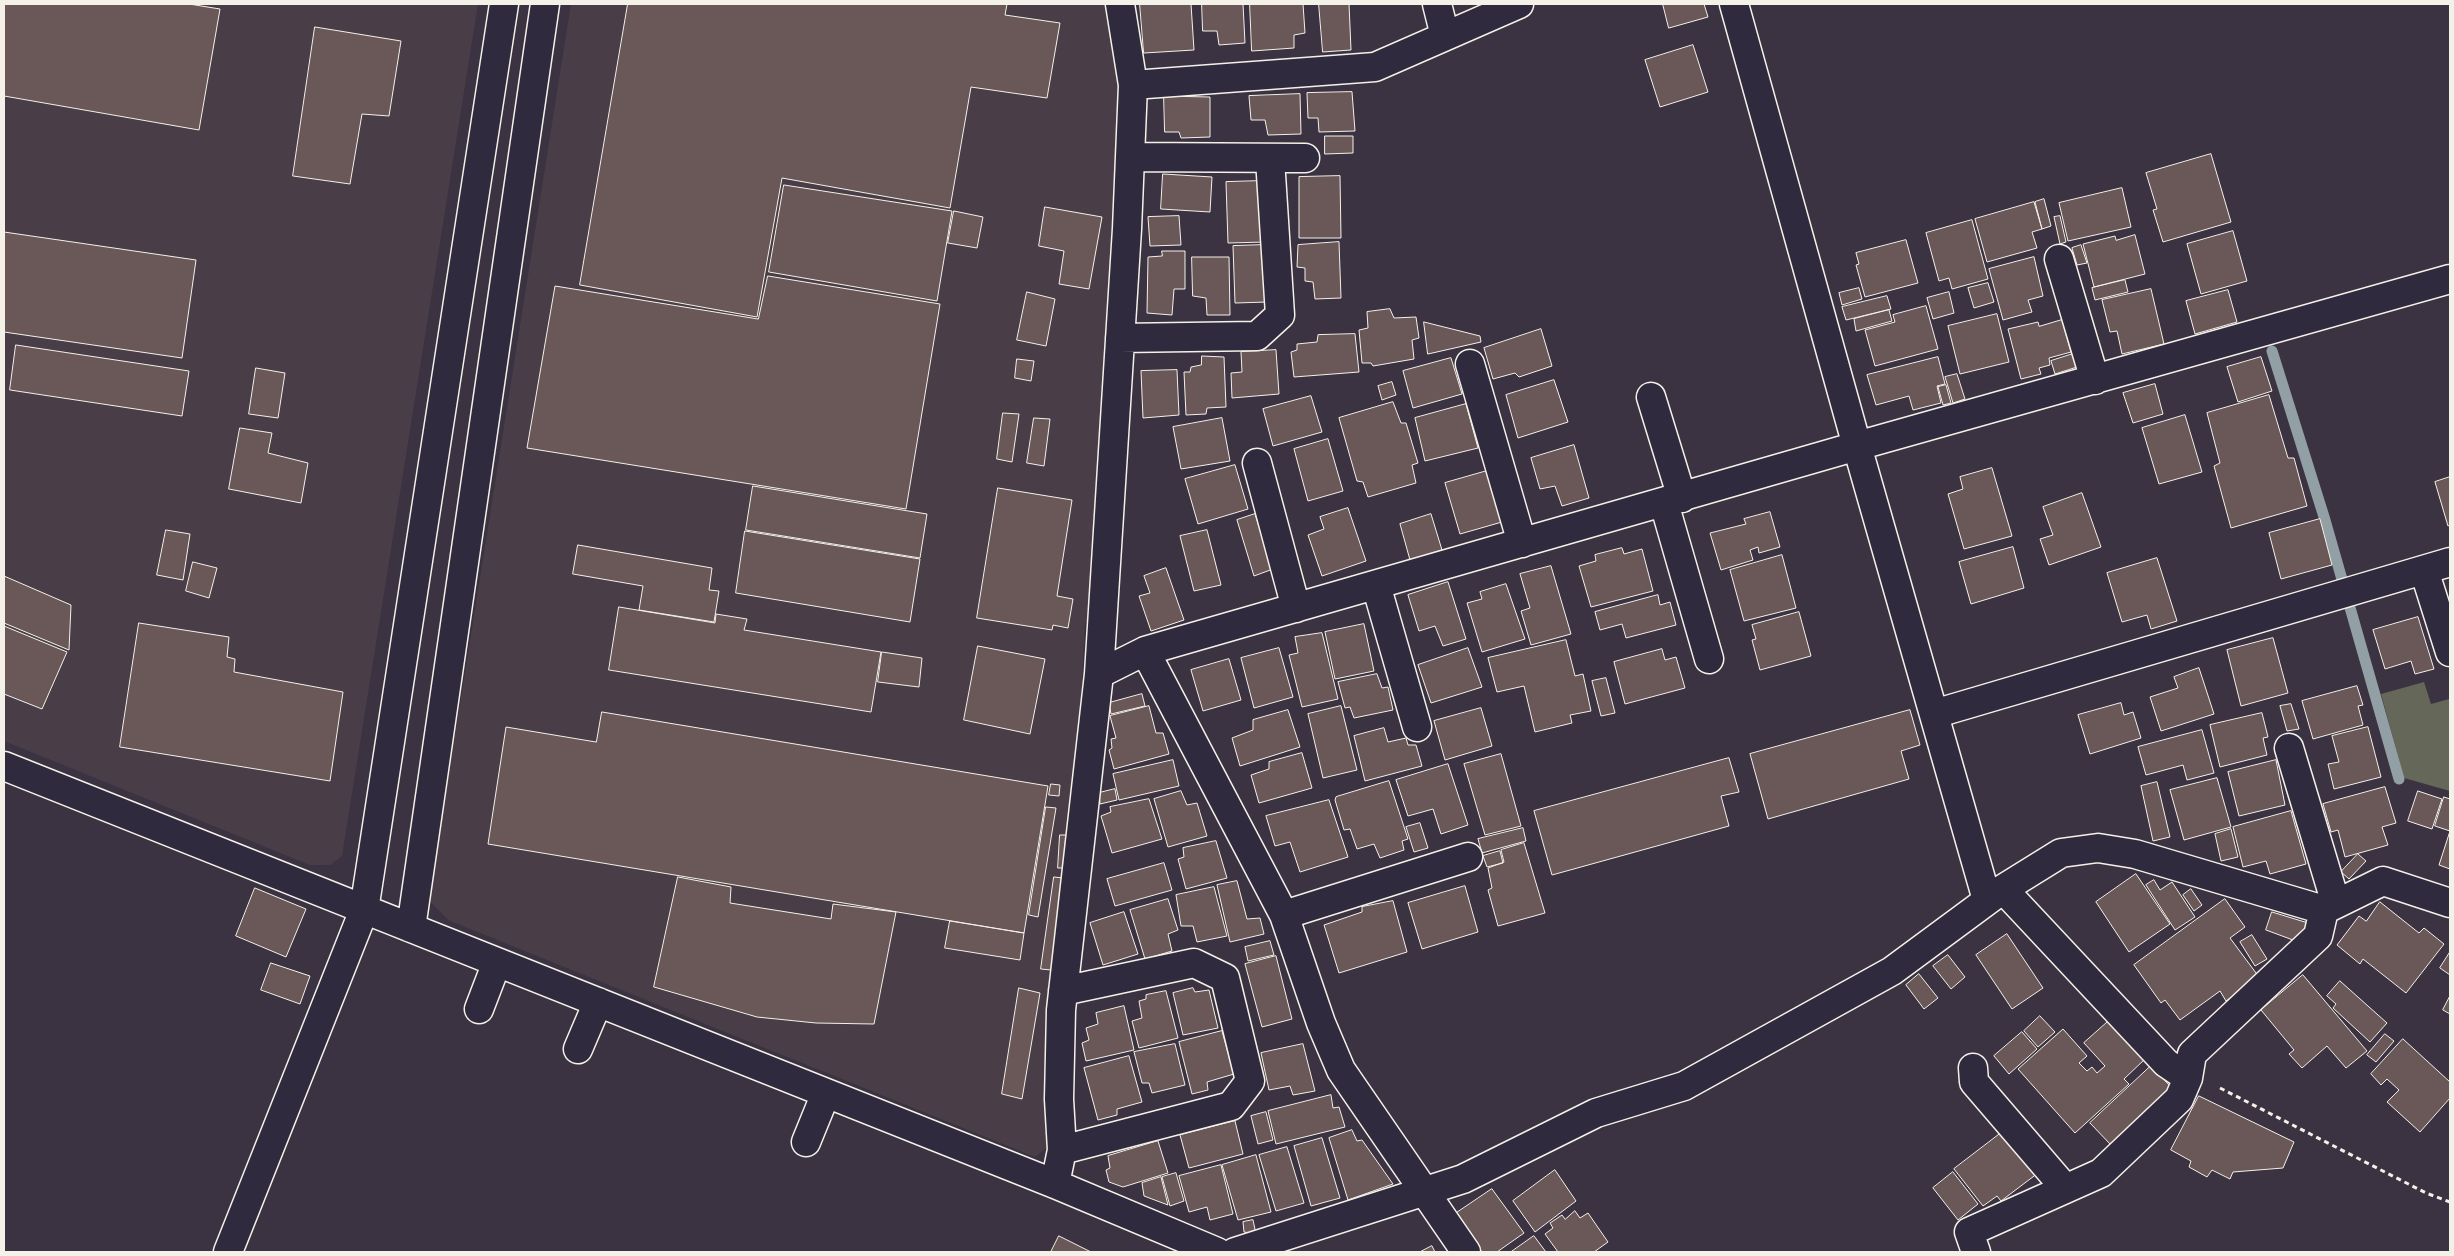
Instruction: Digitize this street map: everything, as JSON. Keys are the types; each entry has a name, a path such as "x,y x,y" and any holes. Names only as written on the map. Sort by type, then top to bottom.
{"street":[{"path":"228,1252 364,910 504,4"},
{"path":"411,928 545,4"},
{"path":"1055,1184 1062,1150 1059,1100 1063,991 1099,674 1130,157 1133,85 1120,4"},
{"path":"1437,4 1446,36"},
{"path":"1133,85 1375,67 1519,4"},
{"path":"1734,4 1934,714 1995,895 2166,1063 2188,1078"},
{"path":"1130,157 1305,158"},
{"path":"1120,338 1257,336 1280,315 1270,159"},
{"path":"2059,259 2095,380"},
{"path":"1099,674 1146,651 1857,446 2450,279"},
{"path":"1470,364 1522,543"},
{"path":"1651,397 1709,659"},
{"path":"1257,463 1296,608"},
{"path":"1934,714 2450,562"},
{"path":"2424,570 2450,652"},
{"path":"1376,585 1417,727"},
{"path":"1146,651 1284,914 1321,1023 1341,1070 1466,1252"},
{"path":"1976,1252 1969,1232 2101,1173 2179,1099 2188,1078 2192,1054 2318,936 2330,907 2289,748"},
{"path":"4,766 1055,1184 1217,1252"},
{"path":"1235,1252 1463,1179 1596,1114 1684,1086 1892,971 1995,895 2060,853 2098,848 2135,854 2330,907 2383,881 2450,903"},
{"path":"1284,914 1468,857"},
{"path":"479,1009 497,962"},
{"path":"1062,1150 1231,1106 1250,1081 1225,978 1194,963 1063,991"},
{"path":"578,1050 598,1002"},
{"path":"1973,1068 1974,1082 2065,1188"},
{"path":"806,1142 826,1093"}],"path":[{"path":"2188,1078 2228,1091 2426,1193 2450,1202"}],"shaded area":[{"path":"4,4 478,4 342,856 330,865 310,865 4,741"},
{"path":"571,4 1107,4 1127,106 1094,613 1085,623 1077,771 1045,1077 1051,1144 1035,1157 448,920 429,900"}],"green space":[{"path":"2424,682 2431,704 2449,699 2450,791 2404,778 2381,694"}],"building":[{"path":"4,4 189,4 220,9 199,130 4,96"},
{"path":"628,4 1007,4 1005,15 1060,23 1047,98 971,87 950,208 782,178 757,317 580,285"},
{"path":"1140,4 1191,4 1194,50 1144,53"},
{"path":"1202,4 1243,4 1245,43 1219,45 1217,31 1203,31"},
{"path":"1250,4 1303,4 1305,33 1294,35 1294,48 1252,51"},
{"path":"1319,4 1349,4 1351,50 1323,52"},
{"path":"1663,4 1704,4 1708,17 1669,28"},
{"path":"315,27 401,41 389,116 362,114 350,184 293,176"},
{"path":"1693,45 1708,92 1660,107 1645,60"},
{"path":"1352,92 1355,131 1319,132 1318,118 1308,118 1307,93"},
{"path":"1300,94 1301,134 1268,135 1265,120 1251,120 1249,96"},
{"path":"1164,96 1210,97 1210,137 1181,138 1179,132 1165,132"},
{"path":"1325,136 1353,136 1353,153 1325,154"},
{"path":"2211,154 2231,222 2163,242 2153,210 2157,209 2146,173"},
{"path":"1163,174 1212,177 1210,212 1161,209"},
{"path":"1340,176 1341,238 1299,238 1299,177"},
{"path":"1256,181 1264,188 1265,242 1228,243 1226,182"},
{"path":"784,185 952,211 937,301 769,272"},
{"path":"2122,188 2131,227 2068,241 2059,203"},
{"path":"2044,199 2051,226 2042,229 2035,202"},
{"path":"2034,202 2042,229 2032,232 2037,248 1987,262 1975,219"},
{"path":"1045,207 1102,217 1089,289 1059,284 1064,251 1039,246"},
{"path":"954,211 983,217 977,248 948,243"},
{"path":"1179,216 1181,245 1150,246 1148,217"},
{"path":"2060,216 2066,242 2060,244 2054,217"},
{"path":"1972,220 1988,279 1952,289 1949,278 1939,281 1926,233"},
{"path":"2233,231 2247,281 2201,294 2187,244"},
{"path":"4,232 196,260 182,358 4,332"},
{"path":"2135,235 2145,274 2094,287 2083,244 2115,236 2116,240"},
{"path":"1906,240 1918,283 1865,297 1856,265 1859,264 1856,253"},
{"path":"1339,242 1341,298 1315,299 1313,282 1305,281 1305,268 1297,267 1298,245"},
{"path":"1264,245 1267,302 1235,303 1233,246"},
{"path":"2081,245 2087,263 2077,265 2072,248"},
{"path":"1162,251 1185,251 1185,289 1174,289 1172,315 1147,313 1148,257 1162,256"},
{"path":"1192,257 1229,257 1230,315 1207,315 1206,298 1193,296"},
{"path":"2034,257 2043,296 2028,300 2032,312 2003,320 1989,269"},
{"path":"768,276 940,304 906,509 527,448 555,286 758,319"},
{"path":"2125,280 2128,292 2095,300 2092,288"},
{"path":"1988,283 1994,302 1974,308 1968,288"},
{"path":"1859,288 1862,299 1842,305 1839,293"},
{"path":"2151,289 2164,344 2122,354 2117,331 2110,332 2102,300"},
{"path":"2228,290 2237,322 2195,334 2186,301"},
{"path":"1027,292 1055,299 1046,346 1017,340"},
{"path":"1949,292 1954,313 1933,319 1927,298"},
{"path":"1887,296 1891,309 1846,320 1842,307"},
{"path":"1926,306 1938,349 1875,366 1865,330 1895,322 1893,315"},
{"path":"1390,309 1394,318 1416,317 1419,338 1412,340 1414,359 1373,366 1371,363 1362,363 1359,330 1368,328 1367,312"},
{"path":"1889,310 1892,321 1856,331 1854,319"},
{"path":"1997,314 2009,362 1960,374 1948,326"},
{"path":"2062,320 2071,352 2049,358 2050,365 2039,368 2041,374 2021,379 2008,329 2038,322 2039,326"},
{"path":"1424,322 1480,336 1481,342 1428,354"},
{"path":"1541,329 1552,366 1519,377 1515,373 1493,379 1484,348"},
{"path":"1355,334 1359,372 1294,377 1291,352 1297,350 1297,344 1317,342 1318,335"},
{"path":"16,345 189,371 182,416 10,390"},
{"path":"1276,350 1279,394 1232,398 1231,373 1242,372 1241,352"},
{"path":"2073,354 2077,367 2055,374 2051,361"},
{"path":"1202,356 1224,357 1226,407 1207,408 1206,414 1186,415 1184,372 1190,372 1191,367 1201,365"},
{"path":"1938,357 1945,384 1937,386 1941,403 1913,410 1909,396 1876,405 1867,375"},
{"path":"2261,357 2272,391 2238,402 2227,367"},
{"path":"1451,358 1462,394 1413,408 1403,371"},
{"path":"1017,359 1034,361 1031,381 1015,378"},
{"path":"256,368 285,373 278,418 249,414"},
{"path":"1177,370 1179,415 1143,418 1141,371"},
{"path":"1957,374 1965,399 1953,403 1945,377"},
{"path":"1554,380 1568,422 1518,438 1506,395"},
{"path":"1392,382 1396,395 1382,400 1378,386"},
{"path":"2155,384 2163,414 2133,423 2123,393"},
{"path":"1946,385 1951,403 1943,405 1938,387"},
{"path":"2269,395 2288,458 2294,458 2307,506 2231,528 2214,466 2220,463 2207,413"},
{"path":"1311,396 1322,432 1273,446 1263,409"},
{"path":"1393,402 1401,423 1406,423 1418,463 1412,465 1416,483 1368,497 1363,482 1357,481 1339,418"},
{"path":"1466,404 1478,448 1425,461 1415,418"},
{"path":"1003,413 1019,414 1012,462 997,459"},
{"path":"2185,415 2202,472 2159,484 2142,428"},
{"path":"1034,418 1050,419 1044,466 1027,463"},
{"path":"1222,418 1230,461 1181,469 1173,427"},
{"path":"240,428 272,433 268,453 308,463 301,503 229,489"},
{"path":"1328,439 1343,491 1308,501 1294,449"},
{"path":"1574,445 1589,498 1562,506 1555,486 1540,489 1531,458"},
{"path":"1235,465 1248,509 1198,524 1185,479"},
{"path":"1992,468 2012,536 1964,549 1948,494 1963,489 1960,477"},
{"path":"1487,471 1502,522 1460,534 1445,483"},
{"path":"2450,477 2450,525 2448,526 2435,482"},
{"path":"753,486 927,514 920,558 746,530"},
{"path":"998,488 1072,500 1057,596 1073,599 1068,628 1053,625 1052,630 977,618"},
{"path":"2082,493 2101,547 2049,565 2040,539 2053,535 2043,507"},
{"path":"1348,508 1366,561 1322,576 1308,535 1324,529 1320,517"},
{"path":"1770,512 1780,547 1759,553 1758,547 1750,550 1753,560 1721,570 1710,533 1746,524 1744,519"},
{"path":"1255,514 1273,569 1254,576 1237,520"},
{"path":"1431,514 1442,550 1410,560 1400,524"},
{"path":"2320,519 2332,565 2281,579 2269,533"},
{"path":"166,530 190,534 183,580 157,575"},
{"path":"1207,530 1221,585 1194,591 1180,536"},
{"path":"745,531 920,559 910,622 736,593"},
{"path":"578,545 712,568 709,590 719,591 714,622 639,610 643,586 573,574"},
{"path":"2013,547 2024,588 1971,604 1959,562"},
{"path":"1622,548 1624,554 1642,549 1653,591 1591,607 1579,566 1596,561 1595,555"},
{"path":"1782,555 1796,608 1744,621 1730,570"},
{"path":"2157,558 2177,621 2151,629 2147,615 2122,622 2107,573"},
{"path":"193,562 217,568 209,598 186,591"},
{"path":"1551,566 1571,634 1531,645 1521,611 1530,608 1520,574"},
{"path":"1166,568 1184,620 1151,631 1139,596 1150,593 1144,576"},
{"path":"4,576 71,605 69,650 4,623"},
{"path":"1448,582 1466,639 1443,646 1435,626 1419,631 1408,595"},
{"path":"1506,584 1525,639 1482,652 1467,603 1482,599 1480,592"},
{"path":"1658,595 1660,605 1670,602 1676,625 1626,638 1622,624 1600,630 1595,612"},
{"path":"619,607 715,623 716,614 747,619 744,630 881,652 871,712 609,670"},
{"path":"1799,612 1811,656 1760,670 1752,640 1756,639 1752,625"},
{"path":"2418,617 2434,669 2415,674 2411,661 2385,669 2373,630"},
{"path":"139,623 229,637 227,657 235,659 234,672 343,692 330,781 120,747"},
{"path":"1364,624 1374,671 1335,679 1325,632"},
{"path":"4,626 67,652 42,709 4,694"},
{"path":"1322,633 1338,699 1302,707 1289,655 1298,653 1295,637"},
{"path":"2273,638 2288,693 2241,706 2227,650"},
{"path":"1566,640 1575,676 1583,674 1591,711 1570,715 1572,723 1535,732 1524,686 1497,692 1488,658"},
{"path":"978,646 1045,659 1030,734 964,720"},
{"path":"1279,648 1293,697 1254,708 1241,658"},
{"path":"1468,648 1482,687 1431,703 1418,665"},
{"path":"1662,649 1665,660 1676,657 1685,688 1625,704 1614,662"},
{"path":"882,652 922,658 919,687 878,682"},
{"path":"1229,659 1241,700 1203,711 1191,670"},
{"path":"2199,668 2214,714 2161,731 2150,697 2178,688 2174,677"},
{"path":"1377,674 1382,688 1388,687 1393,710 1354,718 1350,707 1345,708 1338,682"},
{"path":"1606,678 1615,713 1601,716 1592,681"},
{"path":"2357,686 2363,705 2358,706 2363,725 2313,739 2302,701"},
{"path":"1142,694 1145,706 1111,714 1109,703"},
{"path":"2121,703 2124,715 2133,712 2141,738 2090,754 2078,715"},
{"path":"2291,704 2299,729 2287,731 2280,706"},
{"path":"1149,706 1156,733 1163,733 1169,754 1114,769 1109,750 1112,748 1111,739 1116,738 1110,716"},
{"path":"1341,706 1357,770 1323,778 1308,714"},
{"path":"1481,708 1492,746 1445,760 1434,721"},
{"path":"1288,710 1300,747 1240,766 1232,738 1253,730 1253,720"},
{"path":"1910,710 1920,745 1901,751 1909,779 1768,819 1750,754"},
{"path":"602,712 1048,786 1024,933 488,844 506,727 596,742"},
{"path":"2262,713 2268,737 2263,738 2267,755 2220,767 2210,725"},
{"path":"2368,727 2381,777 2334,789 2328,764 2339,762 2332,736"},
{"path":"1384,728 1388,742 1406,738 1408,745 1416,745 1422,766 1365,781 1354,736"},
{"path":"2202,730 2214,773 2187,780 2183,765 2146,775 2138,747"},
{"path":"1302,753 1312,788 1259,803 1251,775 1269,769 1269,762"},
{"path":"1501,754 1521,826 1485,835 1464,764"},
{"path":"1729,758 1739,792 1721,796 1729,826 1552,875 1534,811"},
{"path":"1173,760 1179,786 1119,800 1113,774"},
{"path":"2276,760 2285,805 2239,816 2228,772"},
{"path":"1448,764 1468,825 1441,834 1433,809 1408,816 1396,780"},
{"path":"2217,778 2231,827 2184,840 2170,790"},
{"path":"1389,781 1408,839 1402,841 1404,850 1380,858 1374,844 1357,849 1350,829 1344,830 1335,800 1336,797"},
{"path":"2157,782 2170,837 2153,841 2141,786"},
{"path":"1051,784 1060,785 1059,796 1049,795"},
{"path":"2385,787 2396,823 2382,827 2388,845 2345,857 2338,830 2331,832 2323,804"},
{"path":"1115,789 1117,800 1100,804 1099,793"},
{"path":"1181,791 1187,805 1197,803 1207,836 1168,847 1154,799"},
{"path":"2418,791 2442,799 2432,829 2408,821"},
{"path":"2444,797 2450,799 2450,831 2435,826"},
{"path":"1149,799 1162,839 1112,853 1101,816 1111,812 1110,807"},
{"path":"1329,800 1348,857 1300,872 1290,842 1275,846 1266,816"},
{"path":"1046,807 1056,808 1038,917 1029,915"},
{"path":"2291,811 2306,864 2270,874 2266,861 2243,867 2233,827"},
{"path":"1420,823 1428,848 1414,852 1406,827"},
{"path":"1523,828 1526,841 1482,853 1478,839"},
{"path":"2231,829 2238,857 2221,861 2215,834"},
{"path":"2450,831 2450,869 2439,865"},
{"path":"1060,835 1066,835 1063,868 1058,868"},
{"path":"1216,841 1227,878 1186,889 1178,859 1184,857 1183,848"},
{"path":"1524,843 1545,913 1498,926 1488,890 1492,888 1488,868 1504,862 1501,850"},
{"path":"1500,851 1503,863 1487,867 1483,856"},
{"path":"2358,854 2366,861 2349,879 2341,872"},
{"path":"1164,863 1172,890 1115,906 1107,879"},
{"path":"2136,874 2170,924 2129,952 2096,902"},
{"path":"678,877 731,887 730,903 831,919 833,904 896,912 874,1024 816,1023 757,1017 654,987"},
{"path":"1054,877 1063,878 1051,970 1041,969"},
{"path":"2154,880 2160,890 2172,882 2195,917 2175,930 2146,885"},
{"path":"1237,881 1247,919 1260,918 1264,934 1230,942 1217,885"},
{"path":"1465,886 1478,932 1422,949 1408,903"},
{"path":"1214,887 1227,936 1197,942 1193,926 1181,926 1176,895"},
{"path":"255,888 306,909 286,957 236,936"},
{"path":"2191,889 2202,905 2194,911 2183,895"},
{"path":"1168,899 1178,930 1168,934 1172,951 1145,959 1130,910"},
{"path":"2225,899 2245,927 2230,938 2259,977 2226,1001 2220,991 2180,1020 2165,1000 2161,1003 2134,965"},
{"path":"1393,901 1407,952 1339,973 1324,925 1362,912 1362,907"},
{"path":"2380,902 2419,933 2424,928 2444,944 2406,993 2363,959 2360,964 2337,945 2359,916 2366,921"},
{"path":"1124,912 1138,954 1103,965 1090,923"},
{"path":"2272,912 2308,923 2311,932 2293,940 2266,930"},
{"path":"950,921 1024,933 1020,960 945,948"},
{"path":"2007,934 2043,988 2012,1009 1976,955"},
{"path":"2252,935 2267,959 2255,966 2240,942"},
{"path":"1270,941 1274,955 1248,961 1245,947"},
{"path":"2450,952 2450,975 2440,968"},
{"path":"1948,955 1965,977 1951,989 1933,966"},
{"path":"1276,956 1292,1019 1262,1027 1245,964"},
{"path":"271,963 310,976 300,1004 261,990"},
{"path":"1919,974 1938,998 1924,1009 1906,985"},
{"path":"2303,975 2367,1051 2346,1068 2327,1046 2302,1068 2289,1054 2294,1050 2261,1010"},
{"path":"2340,981 2387,1023 2370,1042 2333,1008 2336,1004 2327,996"},
{"path":"1019,988 1040,993 1022,1099 1002,1094"},
{"path":"1193,988 1195,992 1209,990 1218,1028 1183,1035 1173,993"},
{"path":"1166,991 1178,1038 1139,1048 1132,1021 1142,1018 1139,1001 1146,999 1146,995"},
{"path":"2450,996 2450,1014 2443,1010"},
{"path":"1124,1006 1134,1050 1086,1061 1082,1043 1089,1040 1086,1028 1098,1024 1096,1013"},
{"path":"2040,1016 2055,1032 2038,1047 2024,1031"},
{"path":"2111,1019 2146,1058 2124,1079 2129,1084 2075,1133 2018,1069 2063,1029 2087,1056 2079,1063 2087,1071 2092,1067 2097,1073 2105,1066 2084,1043"},
{"path":"1222,1031 1234,1074 1207,1082 1208,1090 1192,1094 1179,1042"},
{"path":"2022,1032 2037,1049 2009,1074 1994,1056"},
{"path":"2385,1034 2394,1041 2376,1062 2367,1055"},
{"path":"2403,1039 2450,1082 2450,1098 2420,1132 2387,1102 2399,1090 2387,1079 2381,1085 2371,1074"},
{"path":"1175,1044 1185,1085 1152,1093 1149,1083 1142,1083 1134,1052"},
{"path":"1303,1044 1315,1091 1293,1095 1290,1086 1269,1090 1261,1053"},
{"path":"1129,1056 1142,1102 1117,1109 1117,1115 1098,1120 1084,1068"},
{"path":"2151,1066 2172,1088 2111,1145 2090,1123"},
{"path":"1331,1095 1333,1108 1339,1107 1345,1127 1276,1144 1268,1111"},
{"path":"2199,1096 2294,1142 2283,1168 2233,1172 2230,1179 2212,1170 2207,1177 2189,1167 2191,1161 2171,1150"},
{"path":"1266,1112 1273,1140 1258,1144 1251,1116"},
{"path":"1235,1121 1243,1154 1189,1168 1180,1135"},
{"path":"1352,1130 1357,1141 1362,1140 1393,1184 1348,1200 1329,1138"},
{"path":"2005,1130 2038,1173 2001,1201 1997,1196 1983,1206 1954,1169"},
{"path":"1322,1138 1340,1198 1311,1206 1294,1146"},
{"path":"1158,1141 1168,1173 1123,1187 1109,1182 1106,1170 1110,1168 1108,1156"},
{"path":"1287,1147 1304,1203 1276,1211 1259,1155"},
{"path":"1256,1155 1271,1212 1238,1220 1222,1165"},
{"path":"1221,1165 1233,1214 1210,1220 1207,1207 1189,1212 1179,1176"},
{"path":"1555,1170 1576,1201 1535,1232 1513,1201"},
{"path":"1953,1172 1978,1204 1958,1220 1933,1188"},
{"path":"1176,1173 1184,1201 1170,1206 1162,1177"},
{"path":"1161,1177 1168,1205 1144,1196 1142,1183"},
{"path":"1492,1189 1524,1233 1497,1252 1482,1252 1455,1214"},
{"path":"1575,1211 1580,1218 1588,1213 1608,1242 1594,1252 1558,1252 1545,1234 1553,1228 1550,1223 1562,1215 1565,1219"},
{"path":"1253,1220 1256,1234 1244,1232 1243,1222"},
{"path":"1059,1236 1091,1252 1051,1252"},
{"path":"1534,1236 1546,1252 1511,1252"},
{"path":"1432,1246 1435,1252 1420,1252"}],"waterway":[{"path":"2272,351 2325,520 2399,779"}]}
